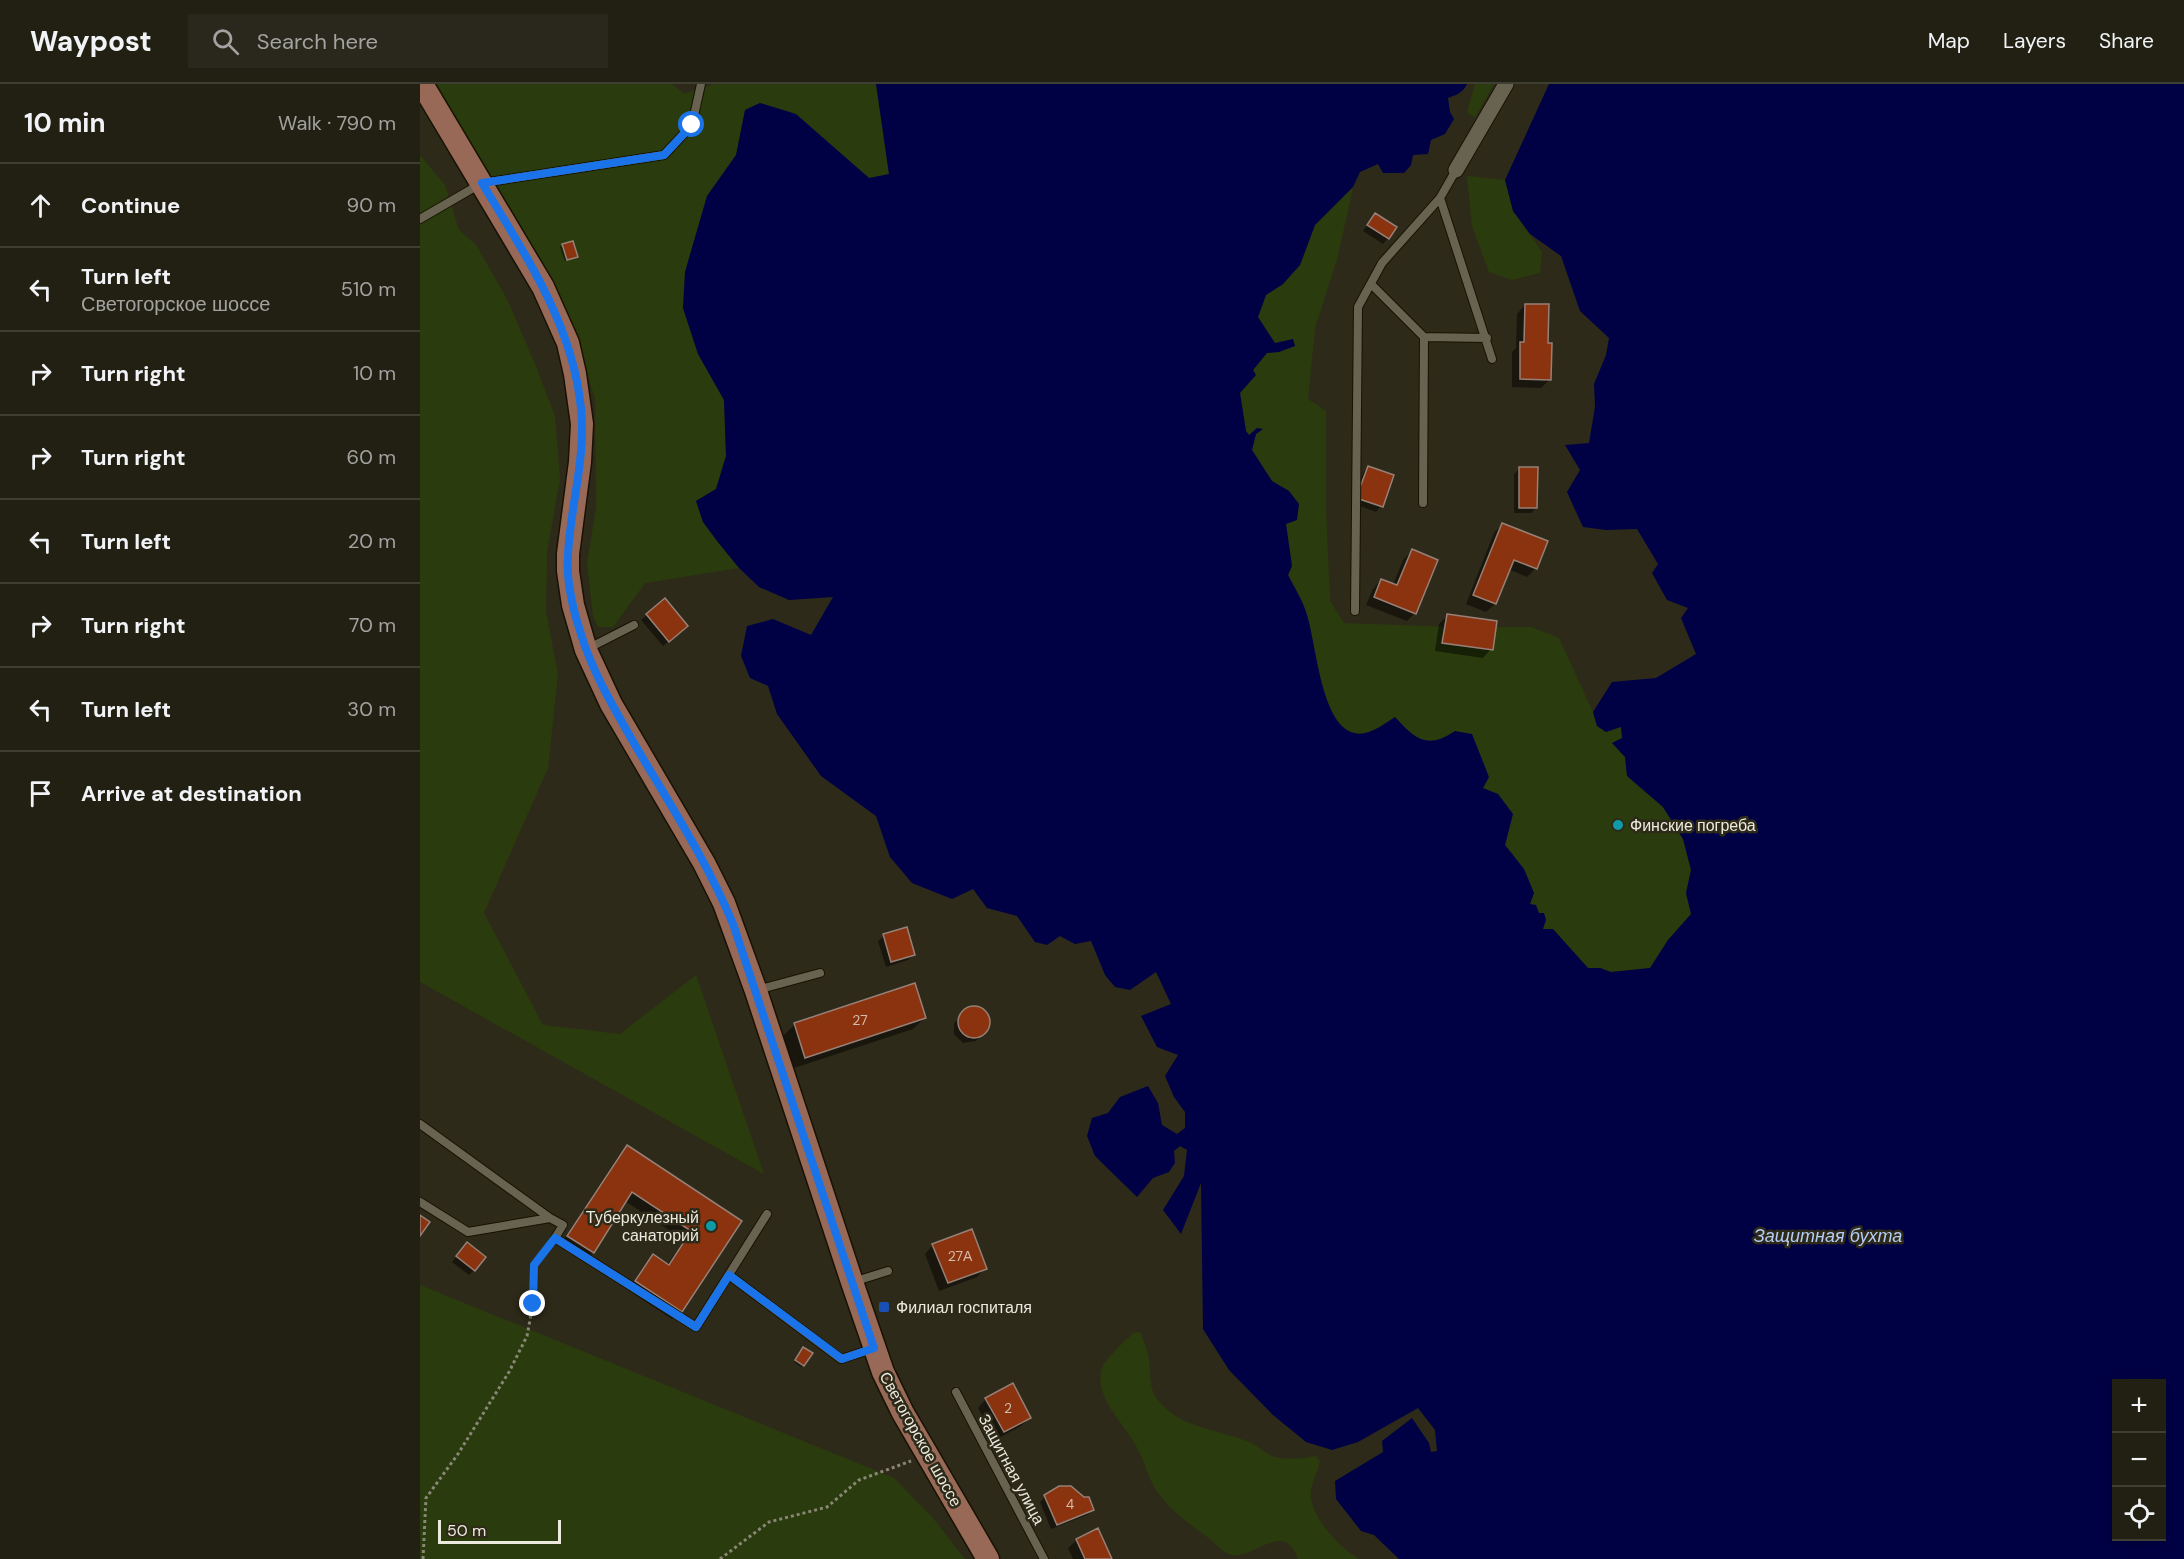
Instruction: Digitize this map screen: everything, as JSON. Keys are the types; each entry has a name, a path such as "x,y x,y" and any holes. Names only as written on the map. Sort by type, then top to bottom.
{"main road":[{"name":"Светогорское шоссе","path":"422,84 553,307 568,343 582,424 568,571 573,606 586,650 611,704 704,863 733,924 874,1348 903,1413 988,1559"}],"street":[{"path":"1456,170 1506,84"}],"lane":[{"path":"420,219 482,183 664,155 692,125 701,84"},
{"path":"1355,611 1358,308 1382,263 1440,198 1456,170"},
{"path":"1440,198 1492,359"},
{"path":"1371,284 1424,338 1423,503"},
{"path":"1424,338 1487,338"},
{"path":"586,650 634,625"},
{"path":"756,991 820,973"},
{"path":"420,1124 563,1225 555,1238 696,1327 767,1214"},
{"path":"420,1202 468,1232 550,1218"},
{"path":"852,1282 888,1271"},
{"path":"729,1275 842,1359 874,1348"},
{"name":"Защитная улица","path":"956,1392 1044,1559"}],"path":[{"path":"423,1559 426,1498 458,1454 513,1364 527,1336 533,1304 534,1265 555,1238"},
{"path":"720,1559 769,1522 827,1507 859,1480 927,1456"}],"green space":[{"path":"427,84 672,84 684,94 714,84 876,84 889,175 870,178 840,154 760,103 745,110 736,155 707,196 685,272 683,308 698,354 724,400 726,456 716,489 696,501 703,522 739,568 645,583 613,627 598,627 593,616 587,563 596,509 595,399 585,365 562,308"},
{"path":"1475,84 1494,84 1475,118 1467,112"},
{"path":"420,155 445,185 459,230 476,245 507,299 555,416 560,479 547,552 546,612 558,674 548,768 484,913 543,1025 620,1034 696,975 764,1174 420,982"},
{"path":"1467,176 1505,180 1513,211 1542,252 1540,273 1512,280 1489,272 1472,226"},
{"path":"1353,187 1338,256 1315,328 1308,399 1326,411 1326,510 1330,601 1344,623 1531,627 1559,638 1593,712 1597,726 1621,726 1623,738 1613,743 1625,757 1627,776 1663,807 1683,839 1691,870 1686,893 1691,914 1668,940 1650,968 1611,972 1600,968 1588,968 1543,929 1539,914 1530,904 1534,893 1524,869 1505,845 1512,814 1483,788 1455,731 1445,737 1429,741 1415,736 1395,717 1370,732 1354,733 1343,726 1334,714 1327,698 1306,612 1288,574 1292,566 1286,524 1289,491 1272,481 1252,450 1256,434 1260,432 1249,435 1246,431 1240,393 1255,375 1253,370 1267,353 1279,352 1258,317 1266,295 1283,284 1300,265 1315,225"},
{"path":"420,1285 894,1478 933,1518 965,1559 420,1559"},
{"path":"1140,1332 1148,1354 1154,1394 1166,1409 1177,1417 1239,1438 1275,1457 1296,1459 1316,1456 1320,1462 1311,1489 1314,1509 1334,1539 1359,1559 1298,1559 1292,1548 1285,1542 1277,1541 1241,1555 1232,1555 1181,1517 1168,1504 1156,1490 1138,1449 1106,1401 1101,1381 1102,1367 1109,1357 1133,1333"}],"water":[{"name":"Защитная бухта","path":"876,84 1467,84 1461,92 1448,98 1450,112 1454,119 1445,134 1431,140 1428,154 1413,155 1411,165 1404,173 1383,173 1378,164 1360,172 1353,187 1315,225 1300,265 1283,284 1266,295 1258,317 1275,343 1293,339 1295,346 1279,352 1267,353 1253,370 1256,375 1240,393 1246,431 1249,435 1257,428 1263,429 1256,434 1252,450 1272,481 1289,491 1299,504 1297,520 1286,524 1292,566 1288,575 1306,612 1321,680 1334,715 1343,727 1359,734 1370,732 1395,717 1415,736 1429,741 1445,737 1455,731 1472,734 1489,777 1483,788 1498,794 1513,814 1505,845 1524,869 1534,893 1530,904 1536,905 1539,913 1544,913 1546,920 1543,929 1553,929 1588,968 1600,968 1611,972 1650,968 1668,940 1691,914 1686,893 1691,870 1683,839 1663,807 1627,776 1625,757 1612,743 1622,738 1621,727 1606,732 1597,726 1593,712 1612,682 1656,678 1696,654 1681,618 1688,608 1667,600 1652,573 1658,564 1637,529 1606,530 1583,527 1567,492 1580,470 1565,445 1589,443 1595,407 1594,384 1606,355 1609,338 1580,311 1561,256 1530,234 1513,211 1505,180 1549,84 2184,84 2184,1559 1399,1559 1374,1535 1361,1531 1336,1499 1335,1481 1383,1452 1382,1441 1412,1418 1429,1443 1431,1452 1437,1451 1435,1430 1418,1408 1358,1442 1332,1450 1306,1442 1273,1415 1229,1370 1203,1329 1201,1183 1181,1234 1163,1210 1184,1176 1187,1150 1180,1146 1174,1151 1175,1163 1169,1172 1153,1178 1137,1197 1095,1156 1087,1136 1092,1118 1108,1113 1120,1097 1148,1086 1158,1103 1162,1125 1177,1134 1185,1128 1185,1112 1174,1097 1165,1076 1178,1055 1157,1047 1141,1016 1171,1004 1156,972 1130,990 1115,987 1105,975 1091,941 1075,944 1060,936 1047,945 1035,942 1017,916 987,908 973,889 952,899 912,883 890,857 876,816 821,776 777,714 768,686 750,678 741,656 747,626 773,619 811,635 833,597 789,600 759,587 739,568 703,522 696,501 716,489 726,456 724,400 698,354 683,308 685,272 707,196 736,155 745,110 760,103 796,114 869,178 889,174"}],"building":[{"path":"1375,213 1397,227 1389,239 1367,225"},
{"path":"573,241 578,257 567,260 562,244"},
{"path":"1525,304 1549,304 1548,343 1552,343 1551,380 1520,379 1520,342 1524,342"},
{"path":"1368,466 1394,475 1383,507 1356,498"},
{"path":"1519,467 1538,467 1537,508 1519,508"},
{"path":"1502,523 1548,541 1537,569 1514,560 1496,604 1473,595"},
{"path":"1412,549 1438,560 1416,614 1374,597 1381,579 1397,585"},
{"path":"665,598 688,626 669,642 646,614"},
{"path":"1447,614 1497,621 1493,650 1442,643"},
{"path":"907,927 915,955 891,962 883,934"},
{"path":"915,983 926,1018 805,1058 794,1023"},
{"path":"974,1006 986,1010 990,1022 986,1034 974,1038 962,1034 958,1022 962,1010"},
{"name":"Туберкулезный санаторий","path":"627,1145 742,1221 682,1312 635,1281 653,1254 669,1265 691,1231 632,1192 594,1253 567,1236"},
{"path":"420,1215 430,1222 420,1236"},
{"path":"972,1229 987,1269 948,1283 932,1244"},
{"path":"467,1242 486,1257 475,1271 456,1256"},
{"path":"803,1347 813,1353 804,1366 795,1360"},
{"path":"1013,1383 1031,1418 1004,1432 985,1398"},
{"path":"1059,1486 1071,1486 1084,1497 1089,1497 1094,1510 1057,1525 1044,1495"},
{"path":"1098,1528 1112,1559 1085,1559 1076,1539"}],"place":[{"name":"Финские погреба","path":"1618,825"},
{"name":"Туберкулезный санаторий","path":"711,1226"},
{"name":"Филиал госпиталя","path":"884,1307"}],"route":[{"path":"533,1304 534,1265 555,1238 696,1327 729,1275 842,1359 874,1348 733,924 704,863 611,704 586,650 573,606 568,571 582,424 575,374 568,343 558,317 522,249 482,183 664,155 692,125"}]}
